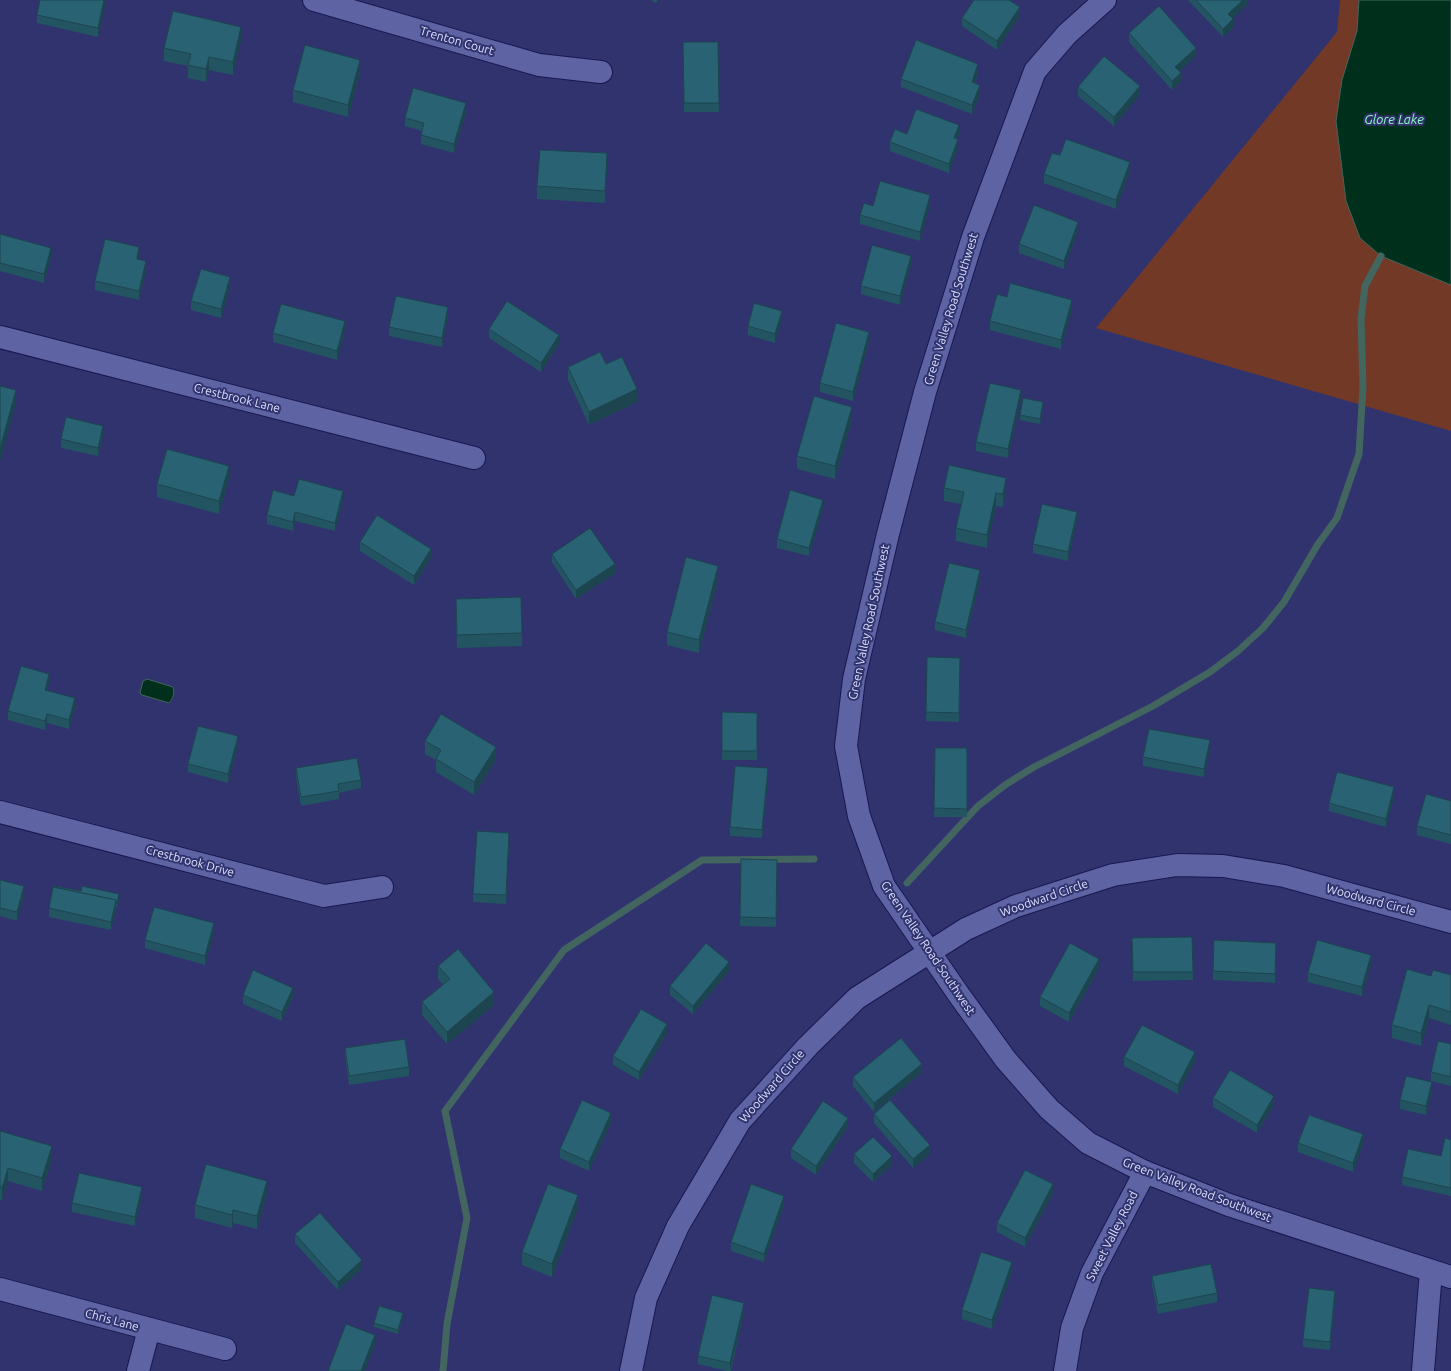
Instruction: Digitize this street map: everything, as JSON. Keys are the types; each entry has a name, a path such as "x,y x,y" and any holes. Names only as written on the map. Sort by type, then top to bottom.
{"street":[{"name":"Trenton Court","path":"314,0 539,65 601,72"},
{"name":"Green Valley Road Southwest","path":"1105,0 1067,34 1035,71 973,237 925,392 888,534 854,679 846,746 859,816 884,886 959,995 1006,1060 1049,1110 1088,1143 1145,1172 1229,1205 1441,1274"},
{"name":"Crestbrook Lane","path":"0,337 474,458"},
{"name":"Crestbrook Drive","path":"0,812 324,896 382,887"},
{"name":"Woodward Circle","path":"631,1371 646,1298 678,1226 740,1120 808,1046 857,998 931,953 966,929 1016,906 1113,875 1176,865 1223,866 1284,876 1451,922"},
{"name":"Sweet Valley Road","path":"1065,1371 1072,1328 1092,1273 1145,1172"},
{"path":"1423,1371 1441,1274"},
{"name":"Chris Lane","path":"0,1289 225,1350"},
{"path":"138,1371 149,1329"}],"shaded area":[{"path":"1340,0 1451,0 1451,431 1096,328 1337,32"}],"water":[{"name":"Glore Lake","path":"1359,0 1451,0 1451,285 1381,256 1360,238 1346,201 1336,121 1342,80 1357,31"},
{"path":"147,679 173,687 174,691 172,700 169,703 142,695 140,693 143,681"}],"building":[{"path":"40,0 104,0 98,28 37,15"},
{"path":"974,0 1009,0 1020,7 997,41 962,18"},
{"path":"1196,0 1243,0 1228,14 1233,19 1223,29"},
{"path":"1159,6 1196,48 1175,67 1181,73 1172,81 1129,33"},
{"path":"173,11 241,27 233,62 209,57 206,69 188,65 191,54 164,48"},
{"path":"916,40 978,64 972,82 980,85 972,105 901,79"},
{"path":"683,42 718,42 719,103 684,103"},
{"path":"305,45 360,60 348,105 293,90"},
{"path":"1104,56 1140,86 1114,117 1078,87"},
{"path":"413,88 466,103 454,144 421,135 424,123 405,118"},
{"path":"916,109 959,125 954,138 958,139 949,164 890,142 895,129 907,134"},
{"path":"1066,139 1130,162 1116,200 1044,174 1052,153 1060,155"},
{"path":"540,150 607,153 605,191 537,186"},
{"path":"880,181 930,195 920,232 860,215 864,203 873,206"},
{"path":"1034,205 1078,222 1064,261 1019,244"},
{"path":"0,234 51,248 44,274 0,263"},
{"path":"105,239 139,247 137,259 146,261 139,291 95,281"},
{"path":"872,245 911,256 900,296 861,286"},
{"path":"201,269 230,277 221,309 191,301"},
{"path":"1010,283 1072,300 1061,340 990,321 997,294 1007,297"},
{"path":"396,296 448,307 442,338 389,327"},
{"path":"507,301 559,335 541,363 489,329"},
{"path":"754,303 782,311 775,334 748,326"},
{"path":"281,304 345,321 337,351 273,333"},
{"path":"836,323 869,332 853,392 820,383"},
{"path":"600,352 606,364 622,357 637,389 589,412 568,367"},
{"path":"990,383 1021,390 1008,449 976,442"},
{"path":"0,386 16,390 0,449"},
{"path":"814,396 852,407 835,466 797,456"},
{"path":"1023,398 1043,402 1040,419 1020,415"},
{"path":"66,417 103,426 98,448 61,439"},
{"path":"167,449 229,466 219,501 157,484"},
{"path":"949,465 1006,478 1003,494 996,493 987,535 956,528 964,492 944,488"},
{"path":"299,479 343,491 335,523 295,512 293,522 267,515 273,490 294,496"},
{"path":"790,490 823,500 809,548 777,539"},
{"path":"1042,504 1077,512 1068,552 1033,544"},
{"path":"377,515 431,549 414,576 360,542"},
{"path":"590,528 615,564 576,590 552,554"},
{"path":"686,557 718,566 699,640 667,632"},
{"path":"949,563 980,570 966,630 935,622"},
{"path":"521,597 522,633 457,635 456,599"},
{"path":"927,657 960,658 959,713 926,712"},
{"path":"21,666 49,674 45,690 75,698 69,720 47,714 45,721 8,711"},
{"path":"722,712 757,713 757,751 722,751"},
{"path":"441,714 496,747 474,782 436,759 441,750 425,741"},
{"path":"198,726 238,736 228,774 188,764"},
{"path":"1149,729 1210,740 1204,769 1143,757"},
{"path":"935,748 967,748 967,809 934,808"},
{"path":"357,758 361,780 338,784 339,791 301,797 296,768"},
{"path":"735,766 768,768 762,830 730,827"},
{"path":"1337,772 1394,787 1386,819 1329,803"},
{"path":"1426,794 1451,801 1451,835 1417,826"},
{"path":"477,831 509,833 506,895 473,894"},
{"path":"741,859 777,860 776,918 740,917"},
{"path":"0,880 24,886 17,912 0,908"},
{"path":"82,886 119,894 116,903 116,900 54,887 81,891"},
{"path":"53,887 116,900 111,922 49,908"},
{"path":"154,907 214,923 205,956 145,940"},
{"path":"1192,937 1193,972 1133,972 1132,938"},
{"path":"1214,940 1276,943 1275,974 1213,971"},
{"path":"1317,940 1371,955 1362,987 1308,973"},
{"path":"706,943 729,962 693,1006 670,986"},
{"path":"1070,943 1099,959 1069,1013 1040,997"},
{"path":"458,949 494,992 447,1032 422,1002 450,979 438,966"},
{"path":"1407,969 1431,976 1433,970 1451,975 1451,1012 1429,1005 1421,1033 1392,1025"},
{"path":"253,970 293,988 282,1012 243,995"},
{"path":"641,1009 667,1024 639,1072 613,1056"},
{"path":"1142,1025 1195,1052 1178,1085 1124,1057"},
{"path":"901,1038 922,1064 874,1103 853,1077"},
{"path":"405,1039 409,1067 349,1076 345,1048"},
{"path":"1438,1041 1451,1044 1451,1077 1431,1072"},
{"path":"1230,1070 1274,1096 1257,1125 1213,1098"},
{"path":"1406,1076 1432,1082 1426,1106 1400,1100"},
{"path":"582,1100 611,1113 589,1162 560,1149"},
{"path":"890,1100 930,1145 913,1159 874,1114"},
{"path":"823,1101 848,1118 816,1166 791,1149"},
{"path":"1309,1115 1363,1134 1353,1163 1298,1143"},
{"path":"0,1131 52,1146 42,1178 8,1168 2,1188 0,1187"},
{"path":"873,1137 892,1156 873,1174 854,1154"},
{"path":"1445,1138 1451,1140 1451,1188 1402,1177 1408,1149 1441,1156"},
{"path":"206,1164 267,1181 257,1216 233,1210 232,1215 195,1205"},
{"path":"1025,1170 1053,1184 1025,1238 997,1223"},
{"path":"79,1173 142,1187 135,1217 72,1203"},
{"path":"548,1184 578,1195 552,1264 522,1252"},
{"path":"751,1184 784,1196 764,1254 731,1242"},
{"path":"320,1213 362,1260 338,1282 295,1234"},
{"path":"981,1252 1012,1262 992,1320 962,1310"},
{"path":"1211,1264 1217,1293 1158,1305 1152,1276"},
{"path":"1309,1288 1335,1291 1330,1342 1303,1339"},
{"path":"712,1295 744,1303 730,1363 698,1356"},
{"path":"379,1306 403,1313 398,1330 374,1323"},
{"path":"346,1324 375,1335 361,1371 328,1371"}],"waterway":[{"path":"907,883 978,806 1005,785 1034,767 1153,706 1210,672 1238,651 1263,628 1284,602 1318,544 1337,518 1359,454 1363,387 1361,319 1365,286 1381,256"},
{"path":"443,1371 447,1324 467,1218 445,1111 564,950 702,860 814,859"}]}
